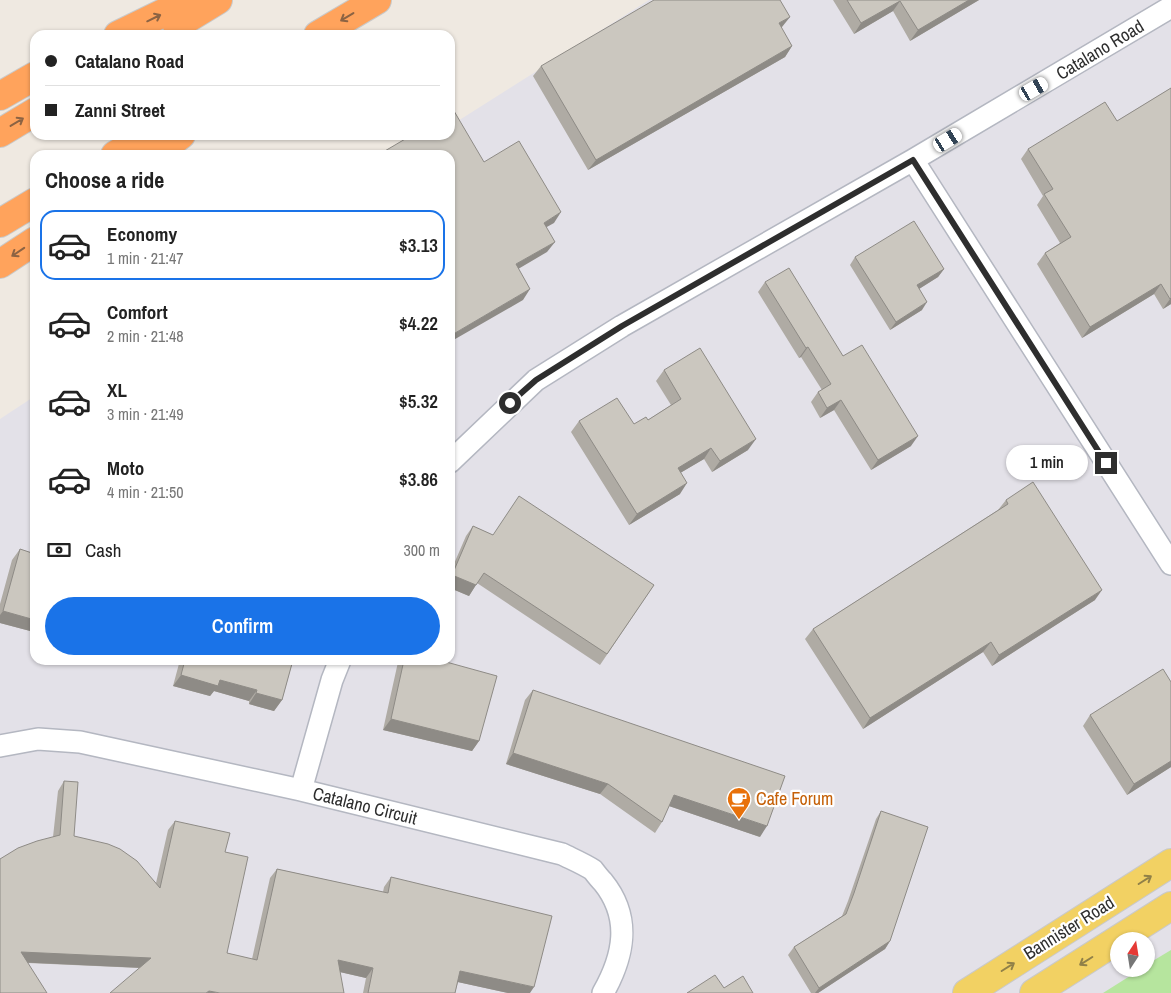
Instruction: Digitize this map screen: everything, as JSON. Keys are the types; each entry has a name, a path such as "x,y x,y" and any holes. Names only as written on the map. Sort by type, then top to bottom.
{"highway":[{"path":"128,30 190,0"},
{"path":"169,30 218,0"},
{"path":"326,30 377,0"},
{"path":"0,96 30,79"},
{"path":"0,133 30,115"},
{"path":"123,150 140,140"},
{"path":"161,150 174,140"},
{"path":"0,223 30,205"},
{"path":"0,264 30,244"}],"main road":[{"name":"Bannister Road","path":"967,993 1171,863"},
{"name":"Bannister Road","path":"1034,993 1171,906"}],"street":[{"name":"Catalano Road","path":"455,457 536,380 622,326 913,160 1171,8"},
{"path":"913,160 1171,564"},
{"path":"301,790 338,665"},
{"name":"Catalano Circuit","path":"0,746 38,739 80,742 301,790 562,854 593,870 610,891 620,914 623,937 620,952 612,977 603,993"}],"shaded area":[{"path":"649,0 1171,0 1171,993 0,993 0,419 30,399 30,665 455,665 455,150 450,150 450,140 455,140 455,123"}],"green space":[{"path":"1171,950 1171,993 1103,993 1127,978 1155,978 1155,960"}],"building":[{"path":"654,0 780,0 790,17 779,23 792,46 596,160 541,66"},
{"path":"847,0 969,0 918,30 900,1 861,23"},
{"path":"1171,88 1171,298 1161,284 1090,327 1045,253 1071,237 1044,194 1053,189 1028,149 1105,102 1117,121"},
{"path":"455,113 484,162 519,141 561,212 544,223 555,242 516,264 530,289 455,333 455,150 386,150 404,140 455,140"},
{"path":"914,221 944,269 917,285 927,302 896,322 855,257"},
{"path":"789,268 843,356 862,345 918,436 878,460 841,400 827,408 818,392 831,384 765,282"},
{"path":"700,348 756,439 720,461 711,448 678,468 687,483 637,514 579,421 617,398 634,424 646,417 648,420 681,399 664,370"},
{"path":"1033,482 1102,590 999,655 991,642 870,718 813,629 1008,504 1006,500"},
{"path":"519,496 654,585 607,654 484,573 476,585 455,576 455,568 473,526 493,535"},
{"path":"20,549 30,552 30,619 3,611"},
{"path":"455,664 497,676 479,741 391,719 403,665"},
{"path":"184,665 292,665 282,700 256,693 257,690 220,680 218,686 181,675"},
{"path":"1163,669 1171,682 1171,761 1134,784 1090,715"},
{"path":"533,690 785,776 767,826 674,795 662,822 608,784 513,753"},
{"path":"64,781 78,782 74,836 108,844 120,849 137,861 160,888 175,821 230,833 225,852 248,857 227,953 257,960 277,869 388,893 391,877 552,916 534,987 460,971 455,993 368,993 373,968 338,960 344,993 220,993 209,991 206,993 110,993 151,958 21,952 47,993 0,993 0,859 18,848 60,835"},
{"path":"881,811 928,827 890,941 819,988 794,947 846,914"},
{"path":"715,975 724,988 743,976 753,993 687,993"}],"place":[{"name":"Cafe Forum","path":"739,820"}],"route":[{"path":"510,403 536,380 622,326 643,316 913,160 1106,463"}]}
